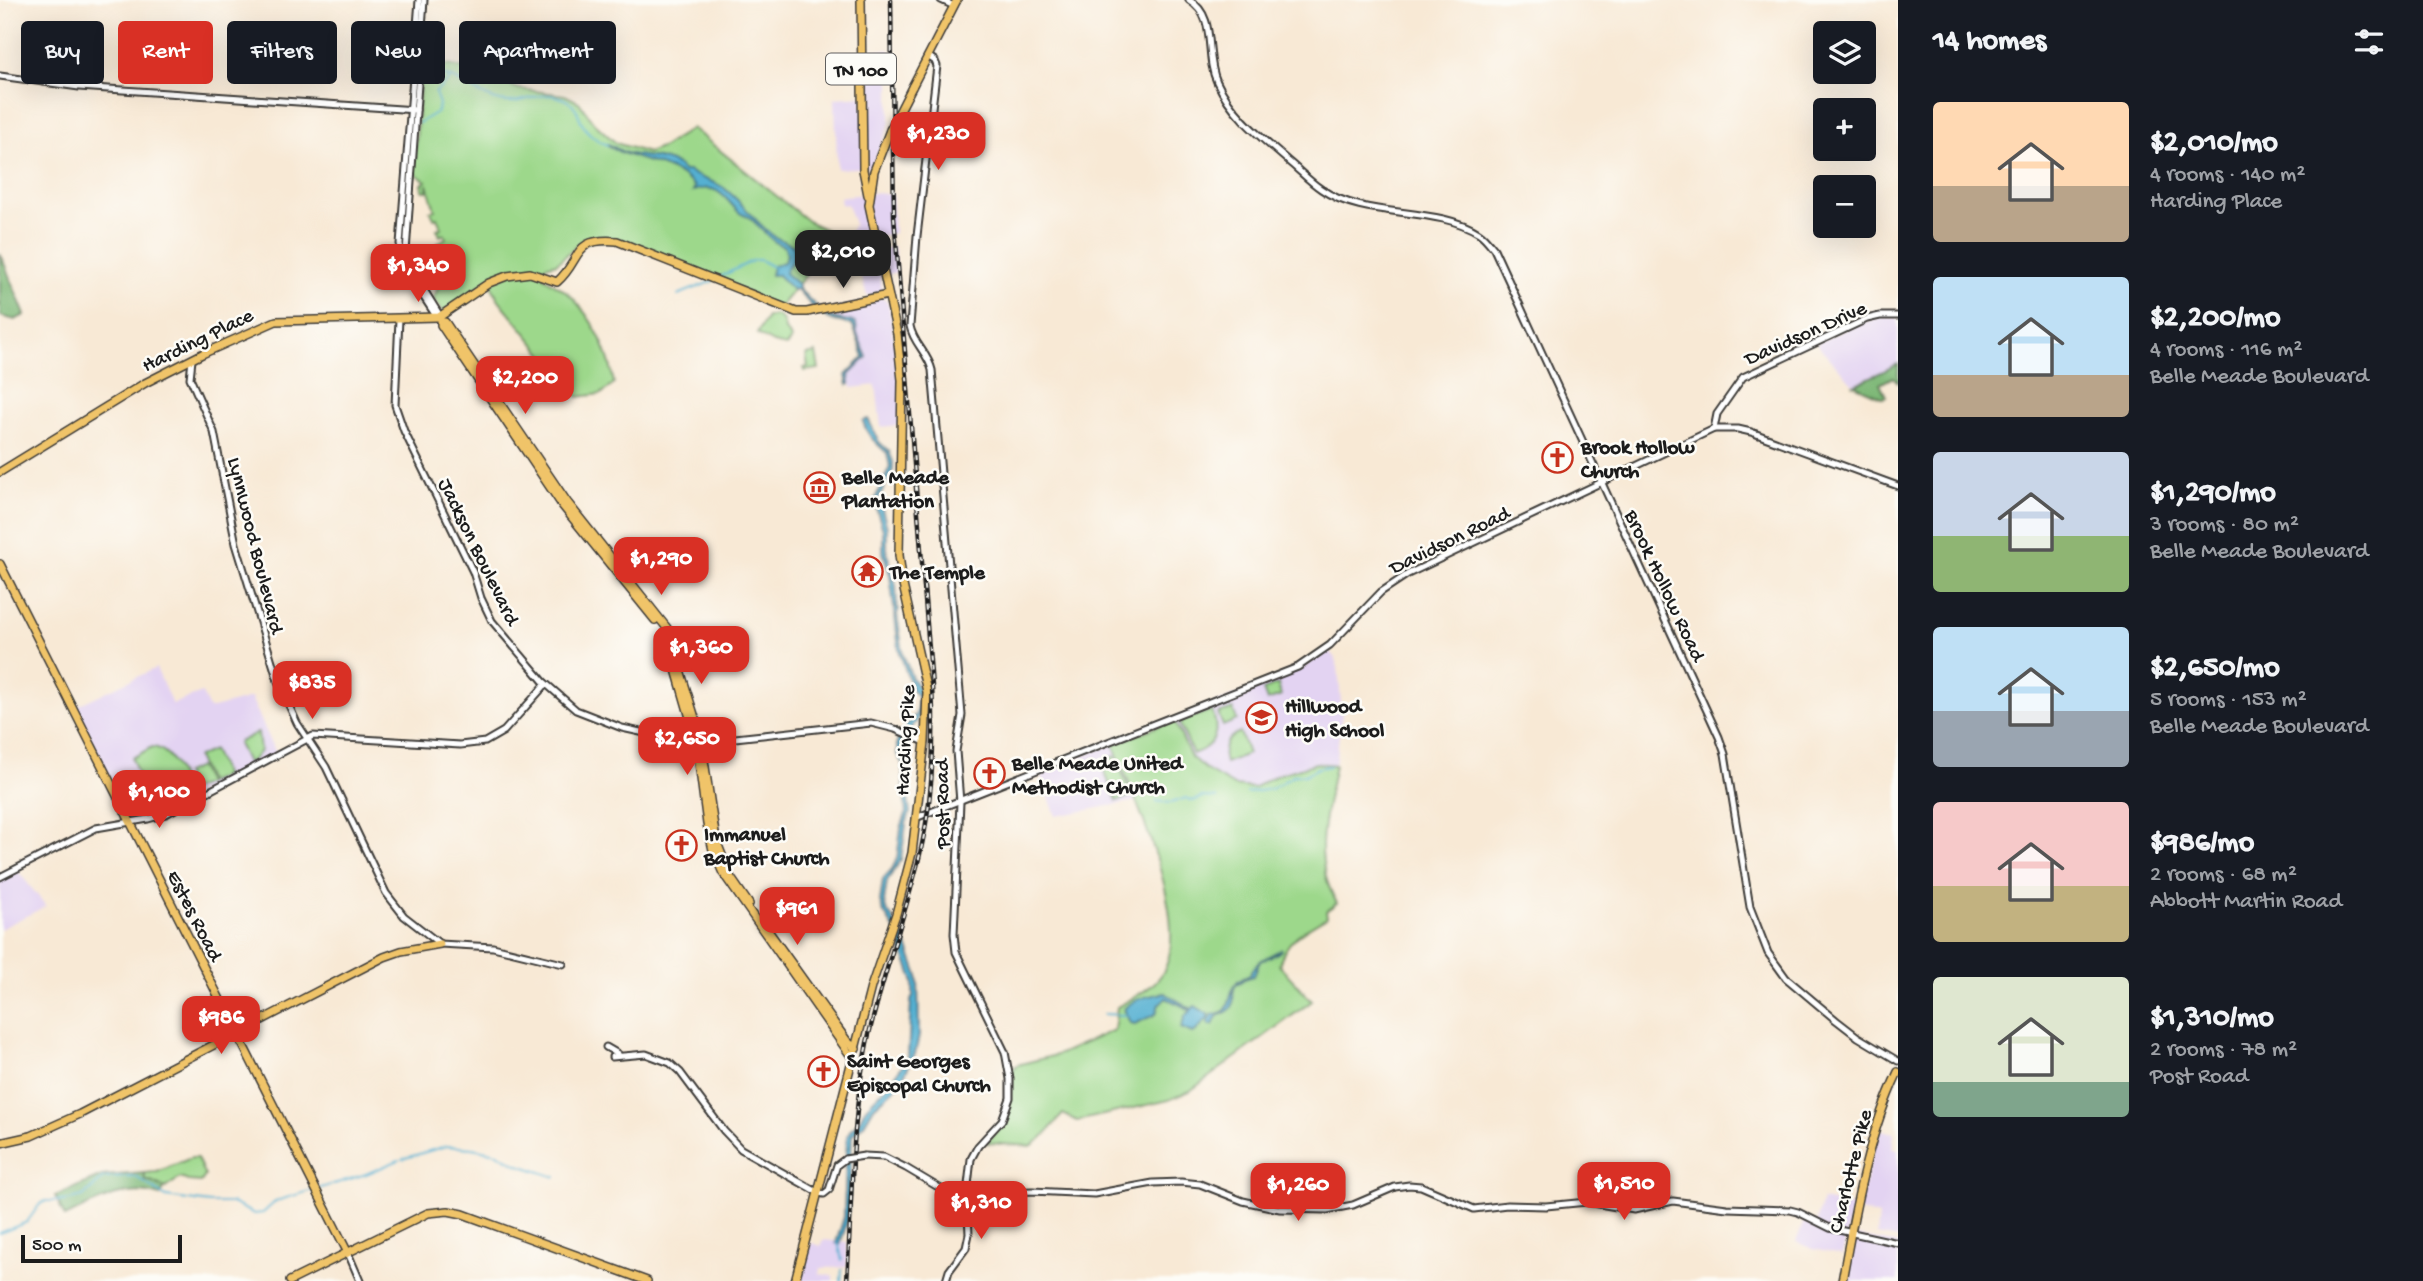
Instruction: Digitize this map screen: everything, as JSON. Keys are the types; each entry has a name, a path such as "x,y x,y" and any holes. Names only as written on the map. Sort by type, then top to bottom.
{"main road":[{"name":"TN 100","path":"862,0 863,170 869,202"},
{"name":"Harding Pike","path":"795,1281 871,987 897,914 918,817 927,692 899,555 902,380 897,334 869,202 874,171 890,130 955,3"},
{"path":"863,170 874,171"},
{"path":"853,1059 837,1032 740,896 720,861 707,806 701,740 698,737 700,734 668,634 562,505 513,428 441,325 441,319 489,283 507,275 530,273 557,282 566,274 572,260 586,245 605,240 618,241 796,312 888,295"},
{"name":"Harding Place","path":"0,472 145,383 276,321 441,319"},
{"name":"Estes Road","path":"0,564 348,1253"},
{"path":"0,1143 31,1136 79,1114 384,957 440,944"},
{"path":"837,1032 856,1049"},
{"name":"Charlotte Pike","path":"1842,1281 1878,1118 1898,1072"},
{"path":"290,1281 418,1217 449,1211 463,1213 647,1281"}],"street":[{"path":"419,0 406,252 412,272 441,319"},
{"path":"413,110 424,0"},
{"path":"941,0 955,3"},
{"name":"Brook Hollow Road","path":"1189,0 1198,5 1207,21 1211,64 1216,81 1226,97 1253,129 1322,190 1350,203 1458,224 1481,234 1494,248 1722,745 1750,907 1768,953 1787,978 1836,1020 1898,1062"},
{"name":"Post Road","path":"928,56 937,66 911,304 911,332 927,356 932,370 962,715 956,751 960,802 954,934 956,952 1005,1052 1010,1079 1010,1098 1002,1120 978,1146 971,1159 967,1194 969,1234 966,1248 949,1271 946,1281"},
{"path":"0,76 79,88 413,110"},
{"name":"Davidson Drive","path":"1714,429 1717,414 1743,377 1867,319 1898,316"},
{"name":"Jackson Boulevard","path":"399,319 395,405 399,421 473,572 492,621 546,684 576,710 622,729 645,733 735,738 871,723 904,732 925,742"},
{"name":"Lynnwood Boulevard","path":"192,360 191,380 214,432 236,544 286,703 326,767 386,893 404,916 440,944"},
{"path":"1714,429 1751,432 1898,486"},
{"name":"Davidson Road","path":"918,817 1297,667 1331,645 1381,592 1408,574 1714,429"},
{"path":"0,877 96,828 166,814 313,736 460,745 485,742 505,731 546,684"},
{"path":"440,944 494,947 563,964"},
{"path":"606,1047 625,1055"},
{"path":"612,1057 646,1054 670,1063 741,1149 824,1194 829,1190 837,1165 845,1159 864,1156 884,1157 943,1190 967,1194 1032,1191 1084,1194 1110,1192 1153,1183 1181,1182 1199,1184 1243,1201 1280,1209 1320,1210 1353,1205 1395,1187 1409,1185 1429,1189 1474,1209 1587,1202 1634,1210 1673,1201 1727,1209 1790,1210 1830,1228 1898,1243"},
{"name":"Estes Road","path":"348,1253 360,1281"}],"shaded area":[{"path":"864,50 890,50 890,123 872,167 837,169 835,98 864,96"},
{"path":"892,194 894,233 878,237 880,250 894,246 897,269 896,272 880,277 881,292 867,296 849,233 854,224 847,204 841,205 840,197"},
{"path":"882,298 889,306 901,400 899,425 881,427 876,385 852,388 849,374 867,357 856,326 848,320 833,318 825,311"},
{"path":"1883,317 1898,318 1898,364 1854,385 1816,343 1860,323"},
{"name":"Hillwood High School","path":"1329,650 1335,657 1338,668 1342,714 1335,765 1316,763 1277,775 1253,788 1234,786 1208,771 1191,757 1174,720 1302,668"},
{"path":"156,668 172,704 202,693 209,709 251,698 276,753 165,811 131,819 74,707"},
{"path":"1113,744 1136,801 1056,816 1040,773"},
{"path":"17,870 46,906 0,929 0,879"},
{"path":"1878,1129 1894,1133 1892,1148 1898,1150 1898,1239 1877,1235 1879,1216 1858,1211"},
{"path":"1822,1200 1853,1207 1842,1255 1813,1249 1796,1242 1804,1221 1816,1224"},
{"path":"1852,1235 1898,1244 1898,1281 1844,1281"},
{"path":"823,1240 847,1242 847,1267 821,1268 820,1274 833,1276 833,1281 799,1281 807,1248 812,1243 821,1246"}],"green space":[{"path":"445,65 459,67 459,84 506,84 519,89 565,95 579,102 594,123 616,143 648,153 663,147 692,128 809,222 828,231 845,233 844,244 822,270 809,271 778,309 748,293 621,241 592,241 576,246 557,263 545,266 544,277 568,293 587,315 605,348 614,384 601,394 578,397 499,300 488,280 443,312 433,298 440,279 432,261 438,243 446,238 444,234 440,236 437,229 441,228 437,217 434,218 430,211 435,210 427,184 427,191 423,191 422,184 426,181 414,173 420,84 445,84"},
{"path":"0,253 25,315 15,320 0,316"},
{"path":"776,315 782,320 790,336 791,340 786,346 773,343 757,334 767,317"},
{"path":"816,353 819,369 805,371 804,368 808,367 806,355"},
{"path":"1898,364 1898,382 1893,377 1880,384 1886,396 1883,398 1854,385"},
{"path":"1278,684 1281,696 1267,701 1263,690"},
{"path":"1233,709 1237,720 1223,726 1218,714"},
{"path":"1212,710 1216,725 1214,737 1207,747 1193,754 1180,725 1182,721"},
{"path":"1174,720 1191,757 1208,771 1234,786 1253,788 1277,775 1316,763 1335,765 1322,835 1322,852 1329,886 1337,903 1326,911 1327,917 1291,941 1279,965 1312,1001 1190,1091 1169,1100 1077,1121 1063,1114 1042,1138 1031,1146 987,1143 1003,1121 1012,1087 1013,1069 1017,1065 1060,1054 1114,1030 1117,1007 1152,985 1163,973 1171,943 1170,916 1164,886 1145,823 1113,744"},
{"path":"258,732 260,751 247,763 238,744"},
{"path":"1240,732 1248,754 1225,763 1226,744"},
{"path":"152,747 160,749 172,760 185,799 168,809 152,812 132,758"},
{"path":"213,750 225,776 208,783 197,757"},
{"path":"1115,756 1132,796 1117,801 1100,762"},
{"path":"199,767 207,784 192,790 185,773"},
{"path":"197,1158 205,1176 201,1182 180,1178 165,1188 151,1181 144,1181 145,1173 157,1172"},
{"path":"145,1173 145,1181 165,1188 160,1196 135,1192 123,1194 99,1201 65,1217 55,1196 102,1176"}],"water":[{"path":"608,144 627,153 666,160 683,171 689,171 720,185 771,234 796,248 798,254 785,273 825,313 856,324 857,334 867,357 849,375 850,384 848,385 846,375 864,357 853,326 822,314 797,289 793,290 778,275 771,275 773,266 784,262 787,255 785,247 770,238 716,190 693,191 695,187 676,172 619,152"},
{"path":"868,419 893,462 893,470 879,498 887,528 887,553 896,585 903,654 912,678 922,693 923,702 917,721 901,744 910,813 901,860 887,881 884,902 903,934 918,976 919,1036 915,1054 900,1084 874,1107 864,1124 852,1135 848,1219 840,1244 836,1243 844,1217 847,1136 866,1107 891,1082 908,1057 913,995 913,980 899,937 880,902 883,879 897,859 901,828 906,814 902,763 897,754 897,743 899,735 916,714 918,697 912,690 899,650 890,575 883,552 883,530 874,501 890,467 887,453 867,431 863,421"},
{"path":"1282,949 1260,961 1254,976 1235,986 1232,1007 1217,1016 1213,1025 1210,1025 1208,1022 1212,1015 1227,1008 1236,983 1249,975 1258,962"},
{"path":"1165,993 1192,1009 1195,1006 1208,1014 1208,1018 1192,1033 1181,1028 1185,1016 1191,1010 1166,998 1159,1004 1156,1014 1135,1024 1130,1023 1124,1009 1128,1005"}],"waterway":[{"path":"445,76 499,101 514,102 544,95 561,97 574,106 588,131 607,145"},
{"path":"419,123 438,111 439,104 435,93 450,79"},
{"path":"718,278 754,260 773,267"},
{"path":"678,295 713,281"},
{"path":"1247,793 1271,789 1294,775 1305,775 1318,768 1330,766"},
{"path":"1156,801 1171,803 1186,798 1193,801 1202,797 1217,798"},
{"path":"1103,1014 1126,1015"},
{"path":"402,1159 446,1146 472,1148 497,1153 519,1165 556,1177"},
{"path":"318,1189 399,1160"},
{"path":"0,1233 27,1222 40,1204 46,1201 83,1197 103,1178 136,1177 166,1197 232,1203 254,1214 263,1213 276,1201 313,1190"},
{"path":"838,1242 842,1260"},
{"path":"841,1281 842,1270"}],"railway":[{"path":"847,1281 855,1131 862,1072 873,1019 920,854 928,812 933,749 932,686 894,216 891,0"}],"place":[{"name":"Brook Hollow Church","path":"1558,458"},
{"name":"Belle Meade Plantation","path":"819,488"},
{"name":"The Temple","path":"867,571"},
{"name":"Hillwood High School","path":"1262,717"},
{"name":"Belle Meade United Methodist Church","path":"989,774"},
{"name":"Immanuel Baptist Church","path":"681,845"},
{"name":"Saint Georges Episcopal Church","path":"824,1072"}]}
